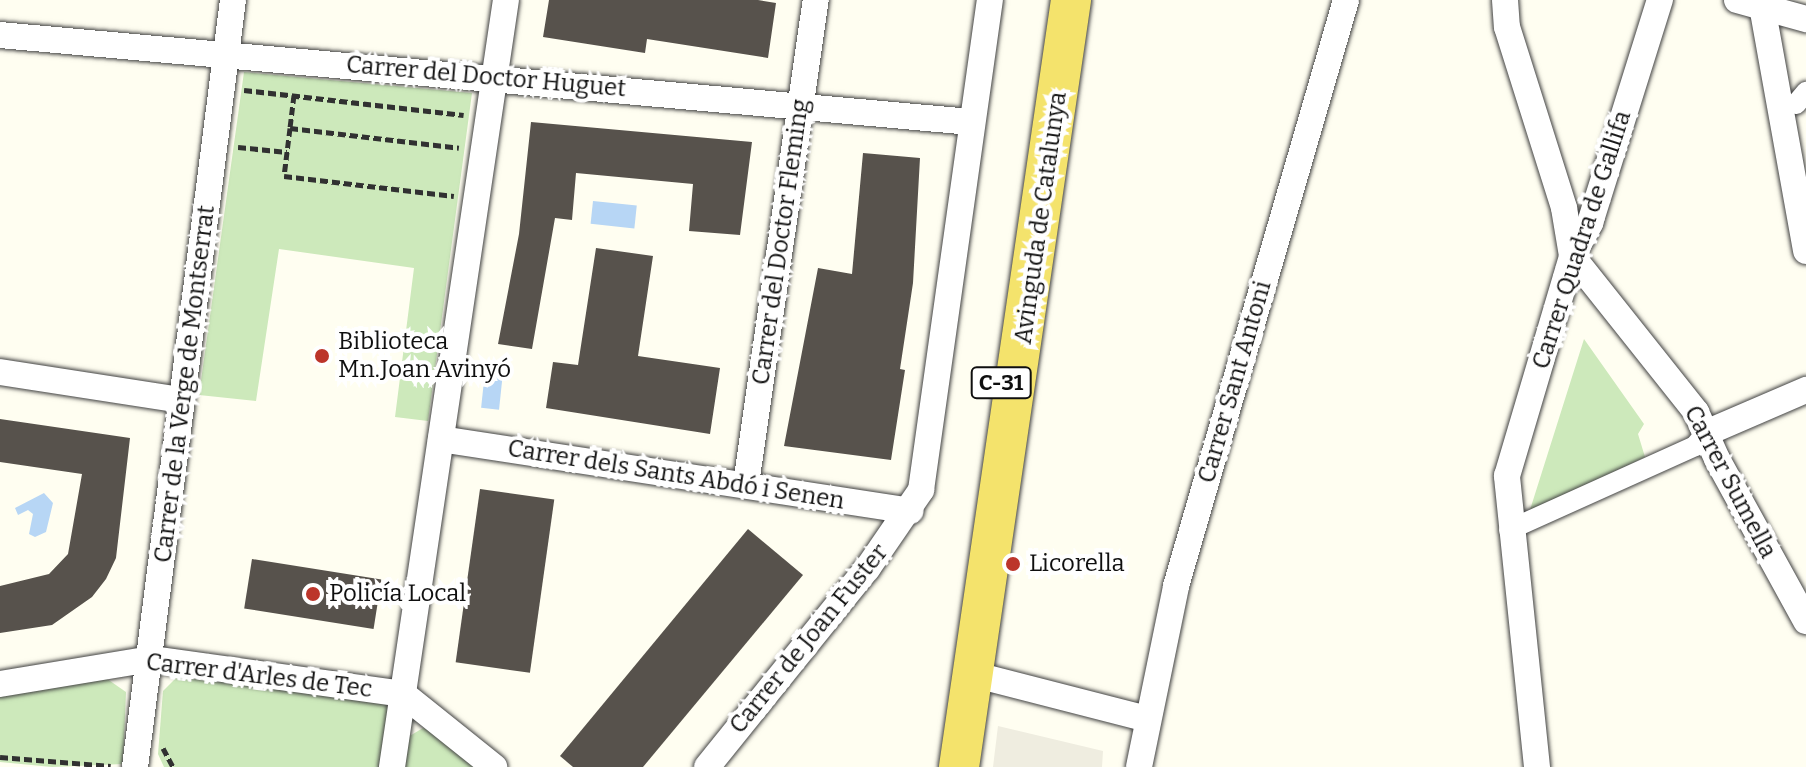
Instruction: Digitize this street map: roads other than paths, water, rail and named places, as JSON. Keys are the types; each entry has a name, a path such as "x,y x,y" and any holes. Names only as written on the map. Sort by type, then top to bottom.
{"main road":[{"name":"Avinguda de Catalunya","path":"951,767 1053,0"},
{"name":"Avinguda de Catalunya","path":"959,767 976,675 1071,0"}],"street":[{"name":"Carrer de la Verge de Montserrat","path":"127,763 151,659 233,0"},
{"path":"392,767 506,0"},
{"name":"Carrer del Doctor Fleming","path":"746,484 816,0"},
{"path":"911,511 921,490 990,0"},
{"name":"Carrer Sant Antoni","path":"1139,767 1176,586 1346,0"},
{"name":"Carrer Sumella","path":"1505,0 1507,27 1564,208 1572,256 1696,412 1806,621"},
{"name":"Carrer Quadra de Gallifa","path":"1537,767 1509,530 1507,476 1572,256 1590,223 1660,0"},
{"path":"1806,19 1750,3 1806,251"},
{"name":"Carrer del Doctor Huguet","path":"0,35 971,122"},
{"path":"0,372 181,400"},
{"path":"1509,530 1695,446 1706,433 1806,390"},
{"name":"Carrer dels Sants Abdó i Senen","path":"441,439 911,511"},
{"name":"Carrer de Joan Fuster","path":"707,767 911,511"},
{"name":"Carrer d'Arles de Tec","path":"0,684 151,659 403,694 494,767"},
{"path":"976,675 1147,719"}],"water":[{"path":"593,201 637,206 634,228 591,224"},
{"path":"485,371 503,373 499,410 481,408"},
{"path":"44,493 53,503 46,532 35,537 29,534 33,514 28,510 18,515 15,508"}],"place":[{"name":"Biblioteca Mn.Joan Avinyó","path":"322,356"},
{"name":"Licorella","path":"1013,564"},
{"name":"Policía Local","path":"313,594"}]}
